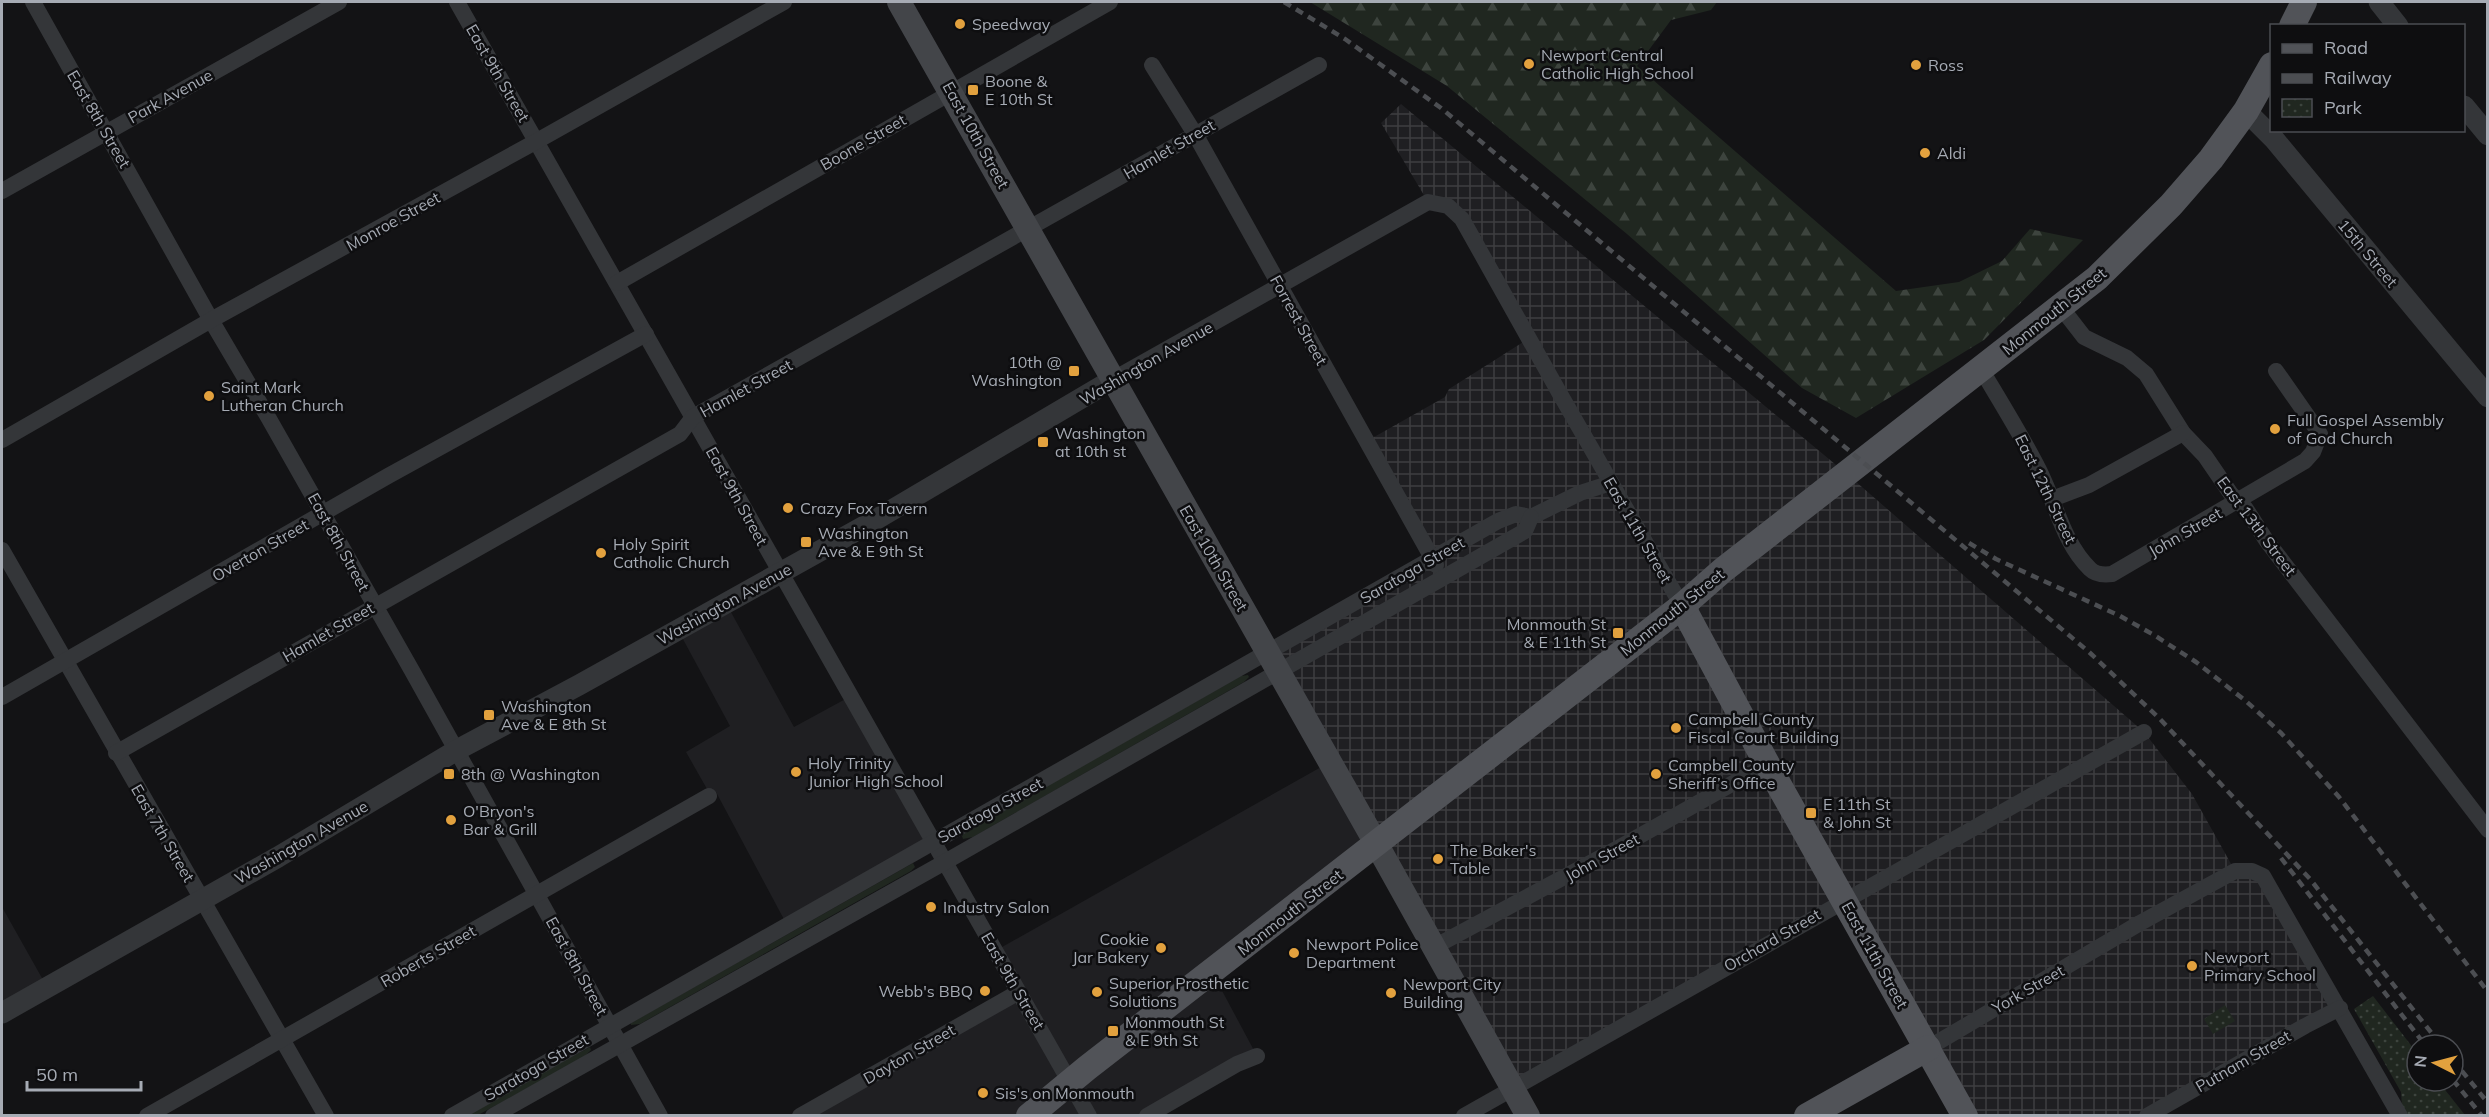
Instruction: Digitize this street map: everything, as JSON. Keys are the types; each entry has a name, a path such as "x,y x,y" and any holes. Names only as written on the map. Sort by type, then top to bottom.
{"main road":[{"name":"East 10th Street","path":"899,2 1274,662 1528,1116"},
{"path":"2293,24 2304,2"},
{"name":"Monmouth Street","path":"1029,1116 1682,606 1732,563 2097,278 2171,205 2211,159 2246,111 2270,67"},
{"name":"East 11th Street","path":"1682,606 1767,764 1965,1116"},
{"name":"York Street","path":"1807,1116 1928,1048"}],"street":[{"name":"East 8th Street","path":"33,2 211,321 457,750 660,1116"},
{"name":"Park Avenue","path":"2,191 339,2"},
{"name":"East 9th Street","path":"457,2 934,842 1017,993 1089,1116"},
{"name":"Monroe Street","path":"2,440 784,2"},
{"name":"Boone Street","path":"617,283 1110,2"},
{"path":"2379,2 2396,24"},
{"name":"Forrest Street","path":"1152,65 1195,134 1442,577"},
{"name":"Hamlet Street","path":"116,753 680,434 693,417 1319,65"},
{"path":"2465,108 2487,135"},
{"name":"15th Street","path":"2246,111 2274,139 2487,397"},
{"name":"Washington Avenue","path":"2,1013 278,857 457,750 579,686 781,572 1112,380 1428,202 1448,206"},
{"name":"East 11th Street","path":"1448,206 1462,219 1682,606"},
{"name":"East 13th Street","path":"2060,306 2084,337 2127,358 2146,375 2183,433 2205,456 2487,830"},
{"name":"Overton Street","path":"2,697 646,334"},
{"name":"East 12th Street","path":"1981,369 2037,466 2073,546 2090,568 2098,574"},
{"name":"John Street","path":"2098,574 2112,574 2305,461 2313,452 2320,434 2276,371"},
{"path":"2052,499 2089,485 2183,433"},
{"name":"Saratoga Street","path":"493,1116 945,862 1274,662 1432,557 1516,514 1530,517 1580,493 1611,483"},
{"name":"Saratoga Street","path":"452,1116 934,842 1274,662 1442,577 1525,531 1530,517"},
{"name":"East 7th Street","path":"2,550 116,753 326,1116"},
{"name":"Orchard Street","path":"1464,1116 2144,732"},
{"name":"John Street","path":"1434,947 1620,848 1767,764"},
{"name":"Roberts Street","path":"147,1116 709,796"},
{"name":"York Street","path":"1928,1048 2140,923 2235,871 2252,871 2263,876 2340,1008"},
{"name":"Dayton Street","path":"800,1116 1017,993"},
{"path":"2340,1008 2400,1116"},
{"name":"Putnam Street","path":"2147,1116 2304,1026 2340,1008"},
{"path":"1147,1116 1237,1064 1257,1056"}],"shaded area":[{"path":"1401,104 1847,474 2144,732 2192,794 2235,871 2252,871 2340,1008 2147,1115 1965,1115 1843,900 1512,1088 1268,652 1432,558 1367,441 1445,397 1449,389 1528,339 1462,219 1428,202 1381,123"},
{"name":"Holy Trinity Junior High School","path":"726,603 794,727 851,696 934,842 787,925 716,792 711,796 686,752 730,726 678,630"},
{"path":"1330,762 1377,845 1212,972 1257,1056 1147,1115 800,1116 1017,993 995,951"},
{"path":"2,907 47,987 2,1013"}],"green space":[{"path":"1310,2 1717,2 1711,10 1671,20 1637,66 1896,291 1959,282 2002,261 2030,229 2083,240 1984,340 1856,418 1802,388 1627,234 1447,86"},
{"path":"1248,675 1249,677 1244,682 973,837 963,839 964,833 1241,676"},
{"path":"913,863 915,867 911,871 640,1024 631,1025 631,1023"},
{"path":"2373,996 2405,1037 2405,1093 2448,1093 2465,1115 2406,1115 2402,1107 2401,1092 2354,1009"},
{"path":"2225,1005 2235,1021 2213,1034 2204,1019"},
{"path":"590,1047 591,1050 582,1059 478,1115 461,1116"}],"railway":[{"path":"1284,2 1345,39 1441,108 2089,652 2159,718 2310,879 2432,1033"},
{"path":"1969,543 1996,559 2120,616 2154,635 2196,662 2247,702 2281,733 2339,797 2488,992"},
{"path":"2281,858 2416,1033"},
{"path":"2465,1075 2488,1103"},
{"path":"2463,1093 2482,1116"}],"place":[{"name":"Speedway","path":"960,24"},
{"name":"Newport Central Catholic High School","path":"1529,64"},
{"name":"Ross","path":"1916,65"},
{"name":"Boone & E 10th St","path":"973,90"},
{"name":"Aldi","path":"1925,153"},
{"name":"10th @ Washington","path":"1074,371"},
{"name":"Saint Mark Lutheran Church","path":"209,396"},
{"name":"Full Gospel Assembly of God Church","path":"2275,429"},
{"name":"Washington at 10th st","path":"1043,442"},
{"name":"Crazy Fox Tavern","path":"788,508"},
{"name":"Washington Ave & E 9th St","path":"806,542"},
{"name":"Holy Spirit Catholic Church","path":"601,553"},
{"name":"Monmouth St & E 11th St","path":"1618,633"},
{"name":"Washington Ave & E 8th St","path":"489,715"},
{"name":"Campbell County Fiscal Court Building","path":"1676,728"},
{"name":"Holy Trinity Junior High School","path":"796,772"},
{"name":"8th @ Washington","path":"449,774"},
{"name":"Campbell County Sheriff’s Office","path":"1656,774"},
{"name":"E 11th St & John St","path":"1811,813"},
{"name":"O'Bryon's Bar & Grill","path":"451,820"},
{"name":"The Baker's Table","path":"1438,859"},
{"name":"Industry Salon","path":"931,907"},
{"name":"Cookie Jar Bakery","path":"1161,948"},
{"name":"Newport Police Department","path":"1294,953"},
{"name":"Newport Primary School","path":"2192,966"},
{"name":"Webb's BBQ","path":"985,991"},
{"name":"Superior Prosthetic Solutions","path":"1097,992"},
{"name":"Newport City Building","path":"1391,993"},
{"name":"Monmouth St & E 9th St","path":"1113,1031"},
{"name":"Sis's on Monmouth","path":"983,1093"}]}
